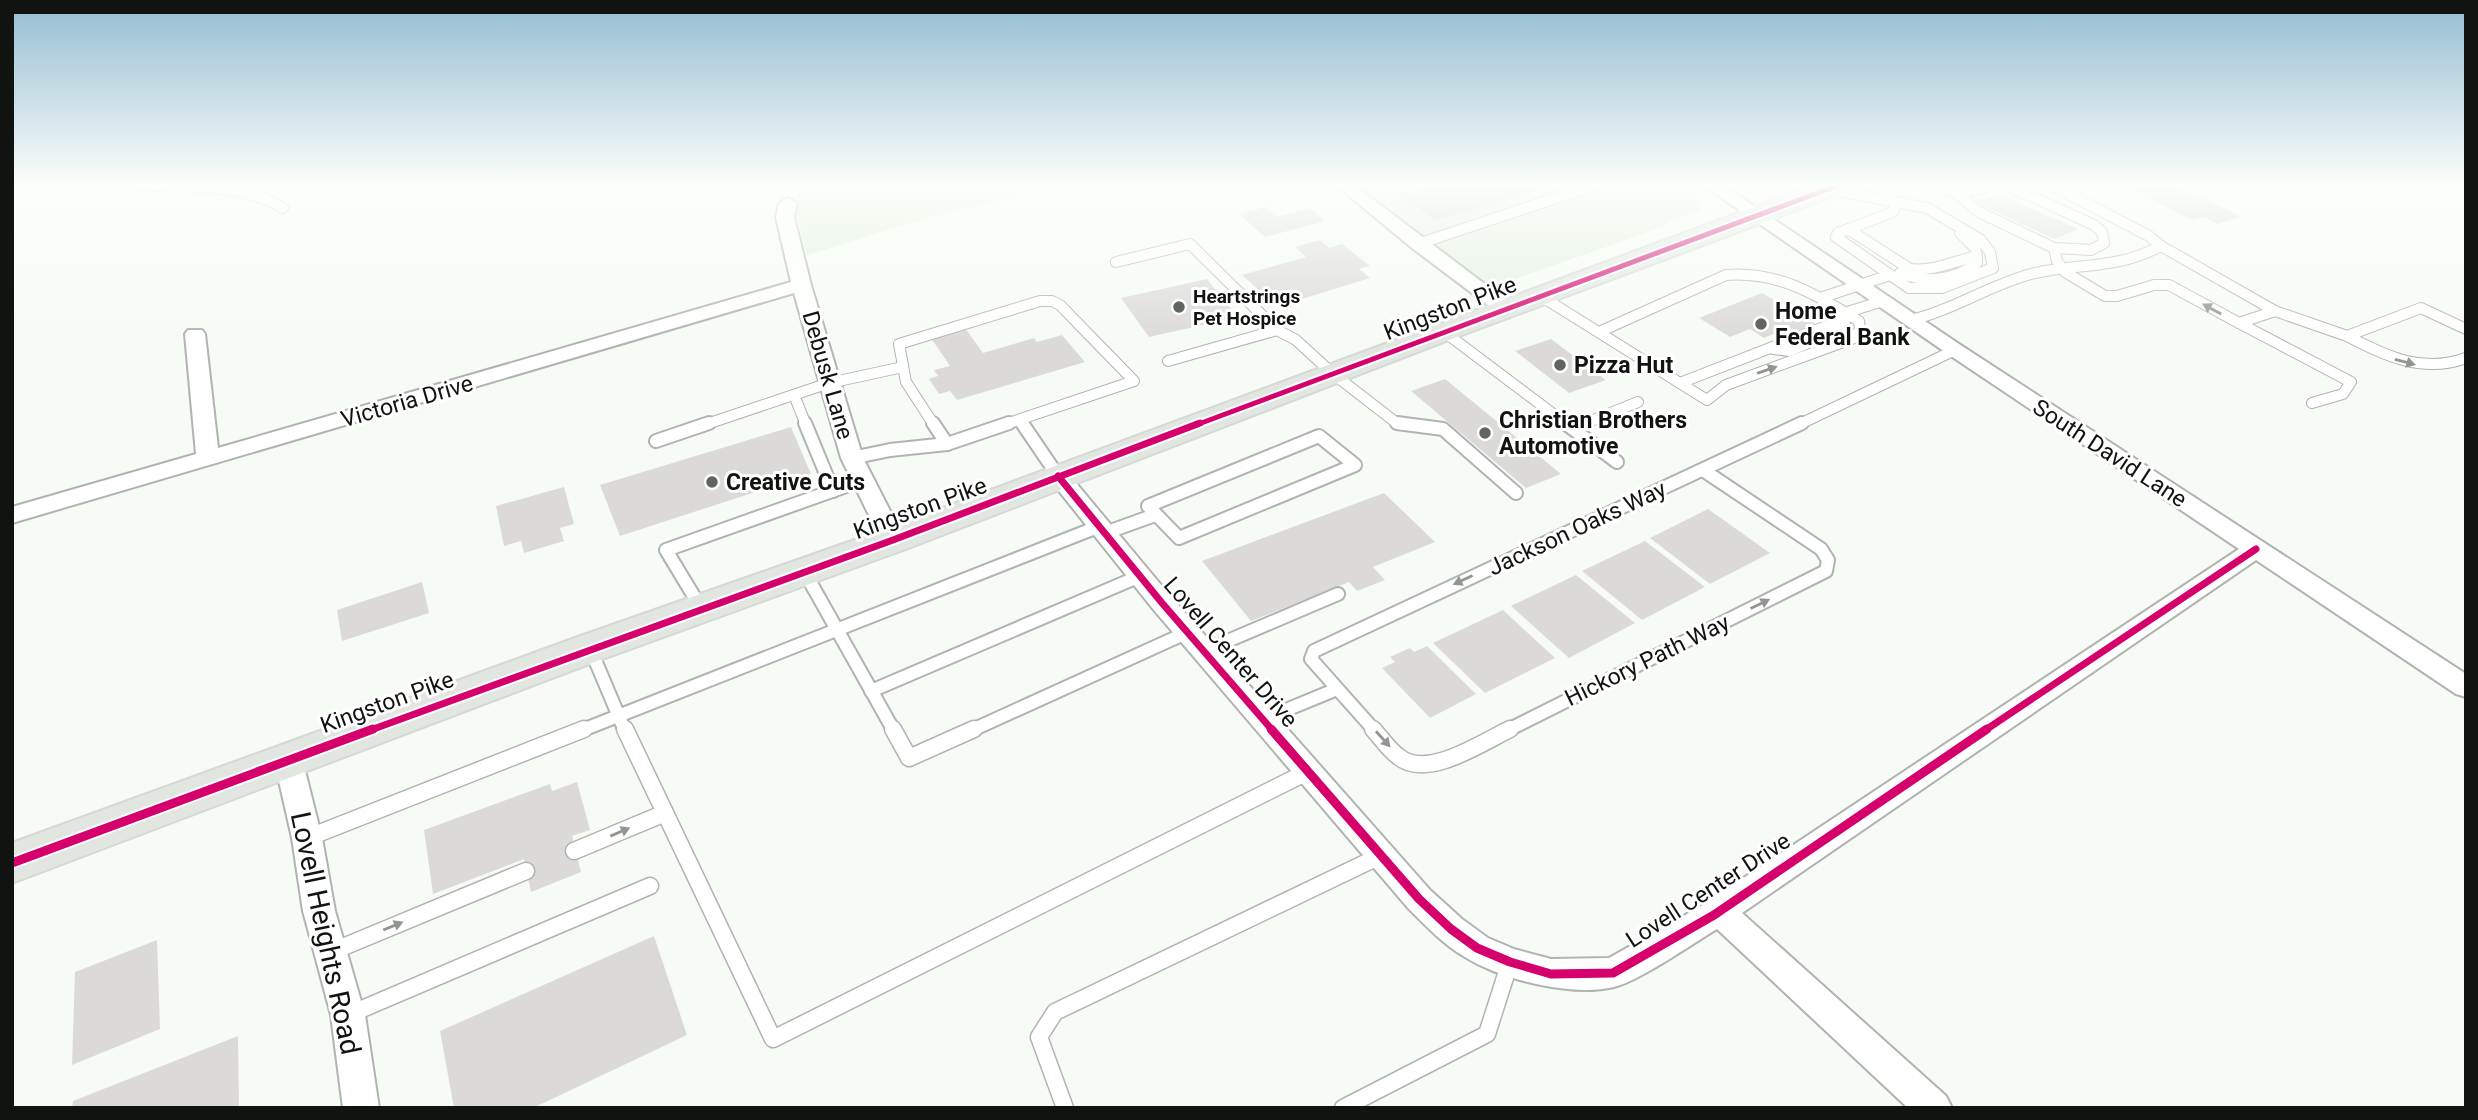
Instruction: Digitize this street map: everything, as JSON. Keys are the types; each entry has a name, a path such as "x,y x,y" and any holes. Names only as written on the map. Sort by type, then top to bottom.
{"main road":[{"name":"Kingston Pike","path":"12,863 590,648 893,540 1695,237"}],"street":[{"name":"Debusk Lane","path":"790,237 801,285 852,458 893,540"},
{"path":"1410,237 1504,308"},
{"name":"South David Lane","path":"1791,237 1955,350 2466,687"},
{"name":"Victoria Drive","path":"12,515 801,285"},
{"path":"195,334 208,459"},
{"name":"Lovell Center Drive","path":"1058,476 1140,576 1419,899 1451,929 1478,948 1510,962 1551,974 1613,973 1719,911 2256,549"},
{"name":"Lovell Heights Road","path":"288,760 307,838 319,911 348,1015 361,1108"},
{"path":"1719,911 1934,1108"}],"lane":[{"path":"1418,244 1438,237"},
{"path":"1836,237 1909,288 1923,292 1938,291 1993,268 1990,252 1977,237"},
{"path":"1852,237 1903,275 1916,280 1931,281 1946,278 1977,263 1975,248 1966,237"},
{"path":"2032,237 2054,248 2091,250 2104,243 2103,237"},
{"path":"2151,237 2275,312 2347,336 2392,358 2421,366 2450,365 2466,358"},
{"path":"1116,262 1190,244 1277,330 1296,340 1332,373 1398,424 1443,429 1516,493"},
{"path":"1911,320 1931,315 2031,274 2119,263 2138,258 2161,246"},
{"path":"2054,248 2054,255 2062,269 2101,295 2111,297 2160,284 2169,285 2351,382 2343,394 2312,403"},
{"path":"1539,295 1707,400 1726,385 1854,338 1860,329 1859,321 1823,297 1784,278 1753,273 1726,275 1599,332"},
{"path":"1823,297 1890,275"},
{"path":"852,458 890,450 947,444 1134,381 1060,305 1052,301 1040,301 899,344 906,382 947,444"},
{"path":"1769,349 1770,341 1827,317 1884,301"},
{"path":"2347,336 2421,308 2466,329"},
{"path":"2239,323 2275,312"},
{"path":"1679,383 1769,349 1790,351 1844,328 1846,313"},
{"path":"1168,361 1277,330"},
{"path":"1444,331 1617,462"},
{"name":"Jackson Oaks Way","path":"1337,689 1311,659 1314,651 1955,350"},
{"path":"656,441 829,383 903,367"},
{"path":"794,395 833,491"},
{"path":"1573,428 1638,402"},
{"path":"1020,420 1058,476"},
{"path":"1319,436 1355,465 1179,538 1155,515 1148,506 1319,436"},
{"name":"Hickory Path Way","path":"1337,689 1400,758 1418,764 1441,762 1826,571 1828,560 1821,549 1703,470"},
{"path":"701,608 666,550 863,480"},
{"path":"307,838 835,630 1102,530 1155,515"},
{"path":"804,570 835,630 909,758 1196,641 1338,594"},
{"path":"870,691 1140,576"},
{"path":"590,648 618,715 773,1039 1309,771"},
{"path":"1264,719 1337,689"},
{"path":"574,851 665,813"},
{"path":"1065,1108 1040,1037 1055,1012 1382,855"},
{"path":"330,952 526,871"},
{"path":"348,1015 650,886"},
{"path":"1343,1108 1487,1034 1510,962"}],"shaded area":[{"path":"1421,237 1634,237 1500,284 1488,285 1476,280"}],"green space":[{"path":"802,237 864,237 807,255"}],"building":[{"path":"1320,240 1329,248 1342,244 1370,266 1359,269 1370,278 1292,302 1285,296 1270,300 1242,275 1306,257 1295,247"},
{"name":"Heartstrings Pet Hospice","path":"1207,279 1238,317 1149,337 1121,298"},
{"name":"Home Federal Bank","path":"1762,293 1839,338 1810,350 1778,332 1764,338 1750,329 1730,337 1699,318"},
{"path":"965,328 983,353 1034,338 1037,342 1062,335 1085,362 957,400 950,391 939,394 929,379 938,376 934,370 950,366 931,338"},
{"name":"Pizza Hut","path":"1551,339 1606,380 1569,393 1515,351"},
{"name":"Christian Brothers Automotive","path":"1445,379 1561,474 1526,488 1411,391"},
{"path":"791,427 811,474 620,536 600,485"},
{"path":"564,487 574,524 560,528 564,541 524,553 521,541 504,546 496,506"},
{"path":"1384,493 1435,542 1373,567 1385,580 1357,591 1349,582 1251,621 1202,561"},
{"path":"1708,509 1770,553 1710,584 1650,538"},
{"path":"1645,541 1705,587 1642,620 1582,571"},
{"path":"1576,575 1635,623 1569,658 1511,606"},
{"path":"422,582 429,613 342,641 337,610"},
{"path":"1503,610 1555,658 1485,693 1433,643"},
{"path":"1427,646 1476,694 1430,718 1382,668 1395,662 1390,657 1410,648 1414,652"},
{"path":"577,782 590,830 572,836 581,872 531,892 524,859 433,894 424,830 550,784 552,791"},
{"path":"654,936 687,1035 533,1108 454,1108 440,1031"},
{"path":"157,940 160,1029 72,1065 75,972"},
{"path":"238,1036 239,1108 72,1108 73,1101"}],"cycle path":[{"path":"12,863 590,648 893,540 1697,237"},
{"path":"1058,476 1162,603 1419,899 1451,929 1477,948 1510,962 1551,974 1613,973 1714,915 2256,549"}],"place":[{"name":"Heartstrings Pet Hospice","path":"1179,307"},
{"name":"Home Federal Bank","path":"1761,324"},
{"name":"Pizza Hut","path":"1560,365"},
{"name":"Christian Brothers Automotive","path":"1485,433"},
{"name":"Creative Cuts","path":"712,482"}]}
